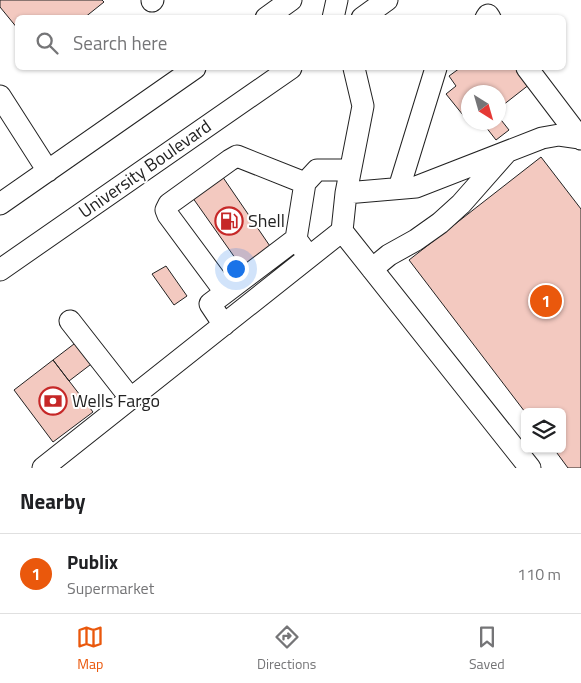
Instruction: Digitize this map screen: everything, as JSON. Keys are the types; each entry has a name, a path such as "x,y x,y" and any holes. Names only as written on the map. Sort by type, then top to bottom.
{"street":[{"path":"334,15 337,0"},
{"path":"366,15 387,0"},
{"path":"270,15 286,1"},
{"path":"0,204 192,70"},
{"name":"University Boulevard","path":"0,270 288,70"},
{"path":"354,70 363,106 346,193 342,231 530,468"},
{"path":"399,188 435,70"},
{"path":"529,70 580,138"},
{"path":"0,96 48,171"},
{"path":"346,193 416,187 542,138 559,135 580,138"},
{"path":"372,269 389,255 416,240 440,223 461,204 508,151"},
{"path":"225,292 168,215 166,210 169,204 238,156 305,183"},
{"path":"224,325 210,304 296,239 305,183 317,170 350,170"},
{"path":"44,468 342,231"},
{"path":"296,239 310,256"},
{"path":"70,321 131,399"}],"building":[{"path":"0,0 102,0 104,2 88,15 15,15 15,25 0,7"},
{"path":"457,70 520,70 530,84 506,103 506,85 461,85 461,113 446,94 456,86 449,76"},
{"path":"506,126 509,130 496,140 488,130 506,130"},
{"path":"541,157 581,209 581,468 568,468 557,453 566,453 566,408 522,408 409,260"},
{"path":"220,173 274,252 245,272 190,194"},
{"path":"166,266 187,296 174,305 152,274"},
{"path":"91,331 107,352 69,381 53,360"},
{"name":"Wells Fargo","path":"53,360 93,412 53,442 14,390"}],"place":[{"name":"Shell","path":"229,221"},
{"name":"Publix","path":"546,301"},
{"name":"Wells Fargo","path":"53,401"}]}
